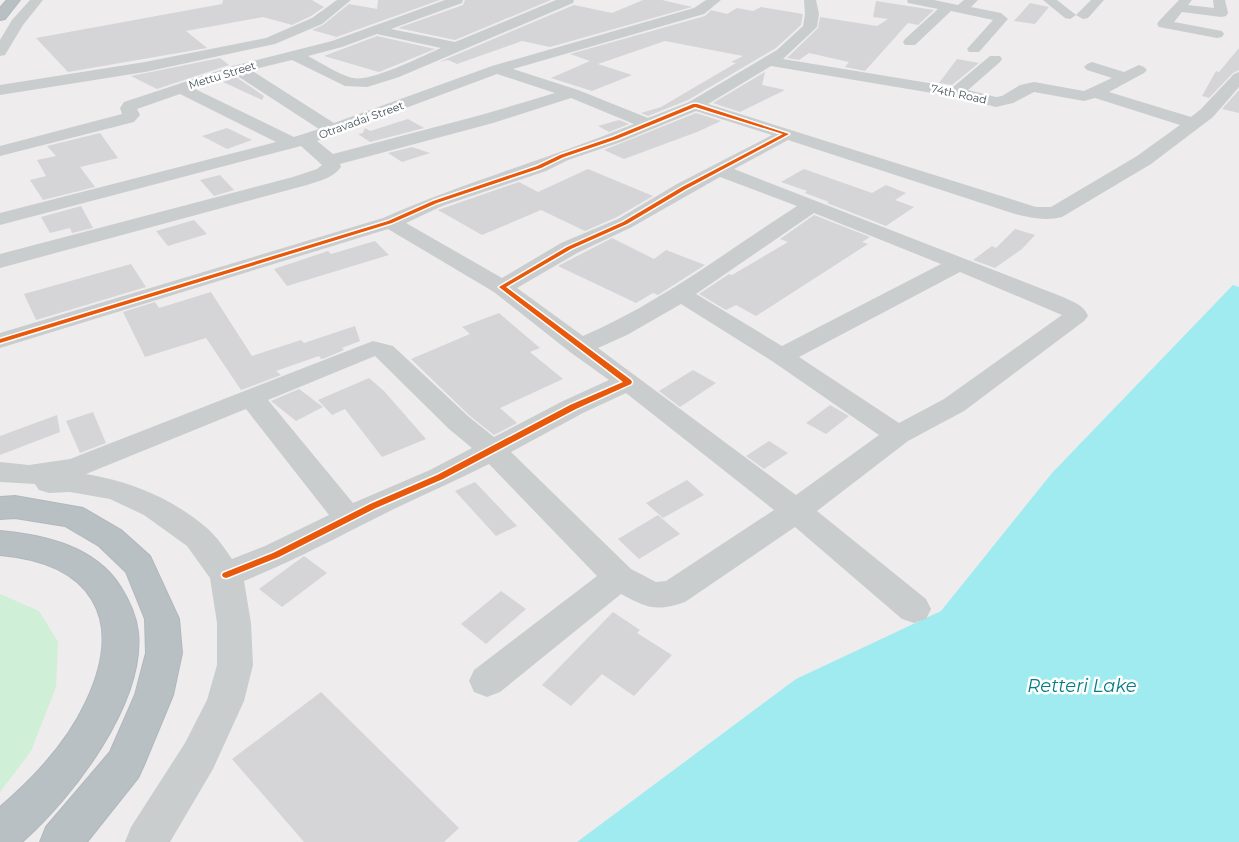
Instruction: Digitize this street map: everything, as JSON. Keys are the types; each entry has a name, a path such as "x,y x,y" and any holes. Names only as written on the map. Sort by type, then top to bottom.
{"highway":[{"path":"0,16 14,0"},
{"path":"0,508 15,507 72,516 110,538 139,565 162,619 164,653 154,696 124,765 61,842"},
{"path":"0,544 20,544 41,548 80,566 94,577 109,594 117,610 122,637 118,665 107,698 74,757 54,783 27,811 0,834"}],"street":[{"path":"0,52 17,23 37,0"},
{"path":"0,90 154,65 270,41 317,21 345,0"},
{"name":"Mettu Street","path":"0,151 128,118 132,114 128,108 129,106 238,69 336,44 457,0"},
{"path":"292,54 324,71 356,84 394,74 568,0"},
{"name":"Otravadai Street","path":"0,219 298,142 412,102 497,69 699,11 715,0"},
{"path":"0,341 390,222 435,202 539,167 562,156 695,105 782,53 810,27 812,14 810,0"},
{"path":"913,0 996,16 1001,19 974,49"},
{"path":"910,42 954,8 972,0"},
{"path":"1049,0 1077,15 1098,0"},
{"path":"1217,34 1164,24 1182,4 1221,13 1219,0"},
{"path":"378,30 456,47"},
{"path":"956,92 995,59"},
{"path":"426,61 478,76"},
{"name":"74th Road","path":"769,61 956,92 996,102 1007,100 1026,88 1034,86 1077,96 1095,93 1139,70"},
{"path":"1092,67 1124,78"},
{"path":"238,69 331,129"},
{"path":"497,69 572,93 648,124"},
{"path":"695,105 1036,213 1055,212 1144,160 1231,94 1239,77"},
{"path":"0,261 300,181 324,173 332,167 330,161 298,142 180,88"},
{"path":"330,161 487,119 572,93"},
{"path":"1095,93 1193,123"},
{"path":"502,287 569,248 625,223 684,188 787,134"},
{"path":"0,472 24,475 50,473 78,467 373,348 384,351 459,424 491,449 619,578 652,596 673,593 796,511 898,434 954,405 1076,316 1075,312 1068,307 720,170"},
{"path":"579,347 618,330 681,294 731,258 812,205"},
{"path":"390,222 502,287 796,511 914,609"},
{"path":"781,356 958,264"},
{"path":"681,294 781,356 898,434"},
{"path":"226,575 276,555 348,518 440,477 573,407 628,382"},
{"path":"252,397 348,518"},
{"path":"0,484 70,482 116,490 155,507 198,538 226,575 234,623 235,665 225,701 200,756 146,842"},
{"path":"487,681 619,578"}],"green space":[{"path":"0,594 39,611 58,642 56,687 31,751 0,792"}],"water":[{"name":"Retteri Lake","path":"1233,285 1239,287 1239,842 577,842 796,679 941,611 1052,473"}],"building":[{"path":"223,0 312,0 324,7 292,25 263,17 186,31 207,48 68,72 36,38 222,4"},
{"path":"378,0 440,0 337,37 312,30 323,25 349,4 377,9"},
{"path":"465,0 551,0 455,40 398,28 463,5"},
{"path":"643,0 662,0 692,7 550,47 522,41 457,64 448,60 439,62 574,5 612,13"},
{"path":"876,1 934,10 918,25 908,23 865,71 845,67 849,62 809,53 799,60 787,58 818,28 820,17 877,26 888,19 873,17"},
{"path":"1030,3 1049,7 1035,24 1014,21"},
{"path":"761,7 803,14 801,25 776,48 688,100 648,116 641,113 661,107 736,63 731,62 743,56 665,41 598,64 632,75 592,91 551,78 590,61 570,54 705,16 711,10 727,14 737,8 753,11"},
{"path":"377,36 435,49 379,72 324,56"},
{"path":"1239,48 1239,70 1233,73 1209,98 1202,96 1216,71 1219,72"},
{"path":"220,58 229,65 157,89 131,76"},
{"path":"957,59 979,63 952,85 939,83"},
{"path":"765,72 762,85 785,90 740,112 713,103"},
{"path":"236,77 264,96 262,100 223,82"},
{"path":"1239,90 1239,113 1222,109"},
{"path":"696,113 721,121 624,159 604,150"},
{"path":"408,119 424,128 370,142 358,134 363,133 365,128 370,131"},
{"path":"619,120 629,124 609,132 598,126"},
{"path":"227,128 252,140 227,149 202,136"},
{"path":"100,133 118,158 80,167 95,187 43,200 30,180 46,176 37,160 56,156 47,146"},
{"path":"412,147 430,153 402,162 388,153"},
{"path":"588,169 653,196 617,217 585,231 541,210 482,235 438,210 519,182 538,192"},
{"path":"804,169 872,193 886,185 906,193 895,200 914,207 886,226 827,203 829,202 805,193 807,191 781,182"},
{"path":"220,175 234,190 214,196 200,180"},
{"path":"81,206 93,228 72,233 70,228 50,233 41,217"},
{"path":"814,215 870,237 862,242 868,244 756,316 736,305 726,310 699,294 729,274 732,275 788,242 780,239"},
{"path":"194,220 207,234 168,246 156,231"},
{"path":"1015,229 1035,235 1022,249 995,268 973,260 992,246 996,248"},
{"path":"612,238 654,259 666,250 705,265 658,295 653,293 636,303 558,266"},
{"path":"375,241 389,255 287,286 274,269 328,251 331,254"},
{"path":"131,264 146,287 36,320 24,294"},
{"path":"211,292 252,356 301,340 304,343 355,326 360,341 342,348 344,350 325,358 321,359 319,356 276,371 281,375 241,390 206,338 145,357 123,312 155,302 159,308"},
{"path":"499,313 540,348 530,352 563,379 500,408 517,423 494,435 470,416 411,359 470,334 462,327"},
{"path":"693,370 716,383 680,407 659,391"},
{"path":"369,378 384,391 426,439 382,457 345,409 332,415 318,400"},
{"path":"299,389 323,407 296,421 271,401"},
{"path":"830,405 849,416 826,434 806,423"},
{"path":"93,412 106,443 80,453 66,421"},
{"path":"57,415 60,432 0,455 0,436"},
{"path":"769,441 788,453 764,469 746,456"},
{"path":"687,480 704,495 663,518 646,503"},
{"path":"475,482 517,526 496,536 455,491"},
{"path":"658,515 680,534 639,559 618,539"},
{"path":"304,556 327,573 282,607 259,589"},
{"path":"501,591 526,609 486,644 461,624"},
{"path":"613,612 640,630 637,633 672,655 634,696 602,674 571,706 542,685"},
{"path":"321,692 459,828 444,842 304,842 232,759"}],"cycle path":[{"path":"0,341 390,222 435,202 539,167 562,156 615,138 695,105 787,134 684,188 625,223 569,248 502,287 628,382 573,407 440,477 373,506 276,555 226,575"}]}
